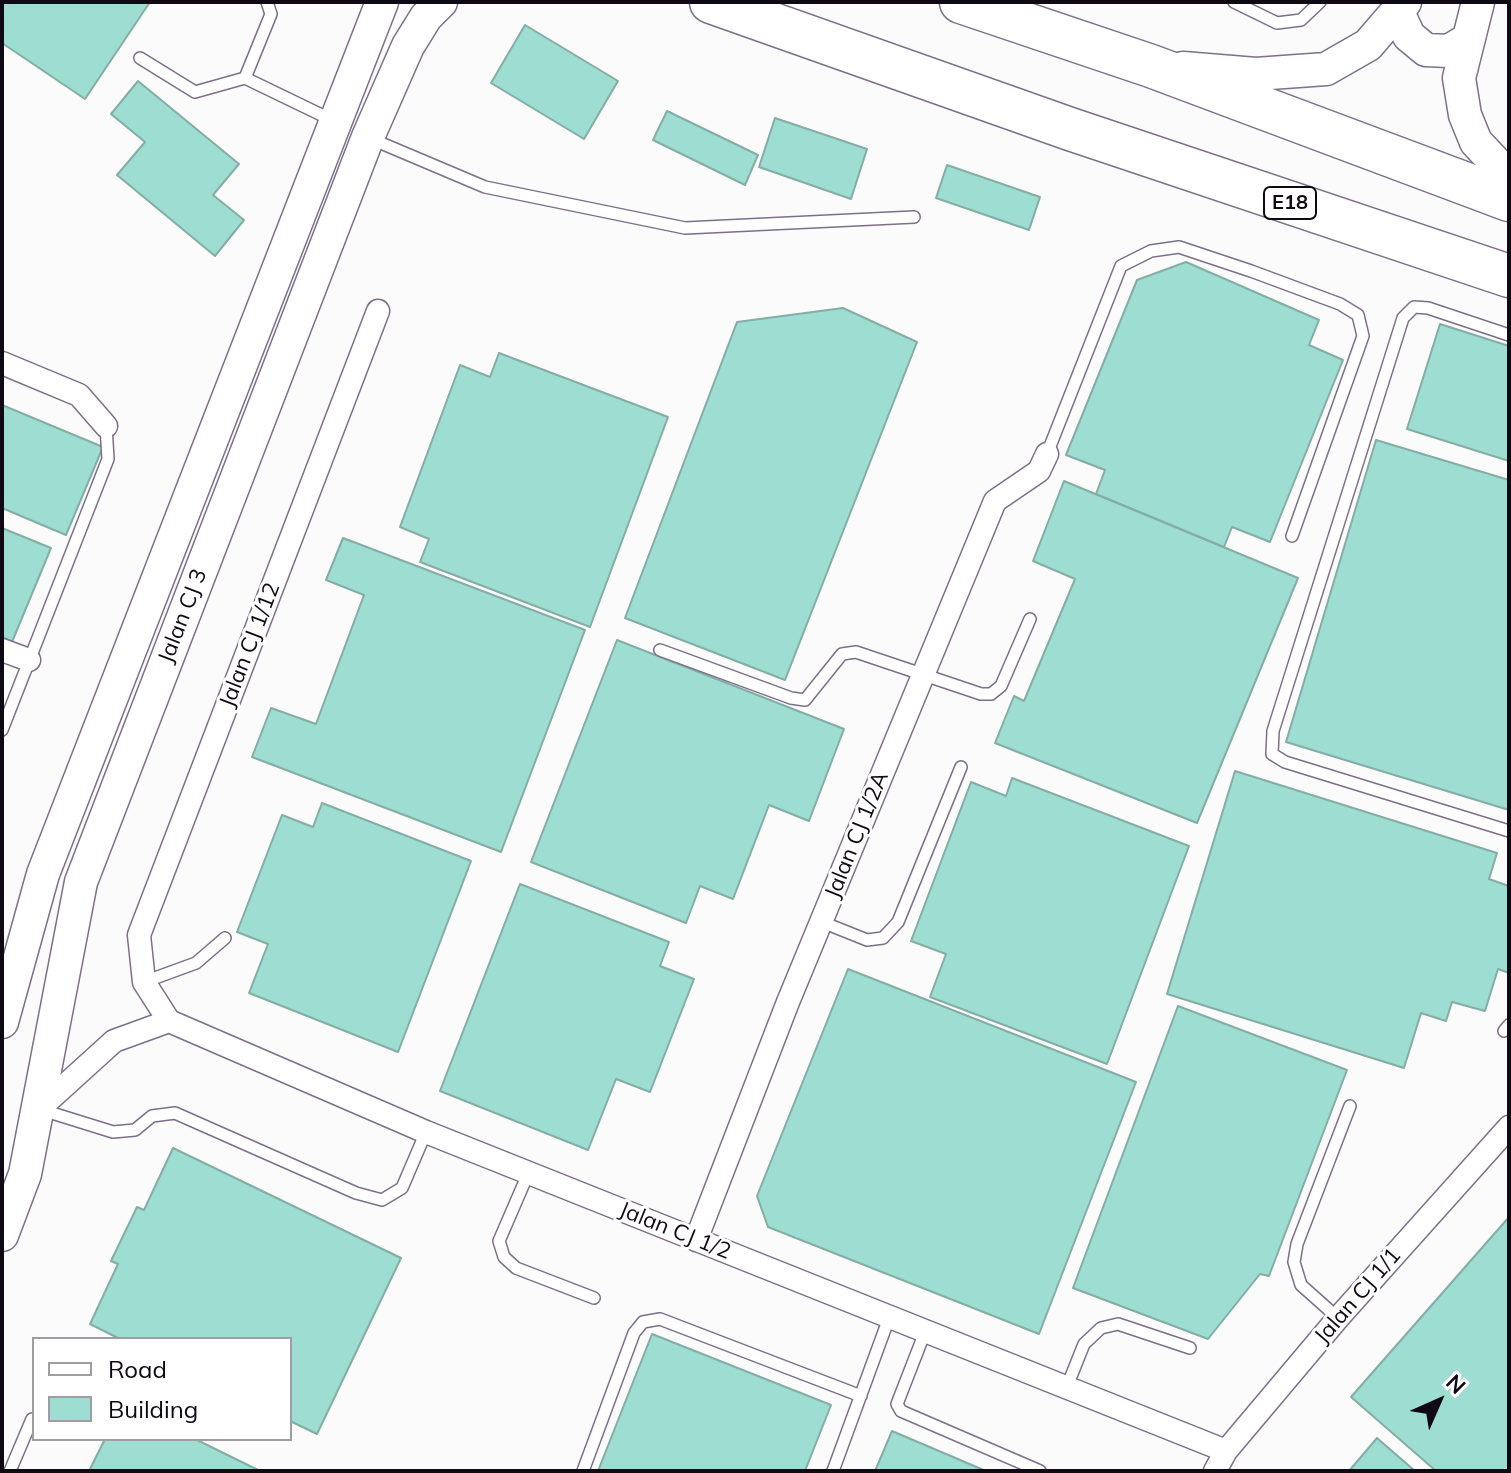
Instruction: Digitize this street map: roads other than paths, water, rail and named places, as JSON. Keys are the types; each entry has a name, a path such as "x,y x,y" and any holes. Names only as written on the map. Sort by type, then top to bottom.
{"highway":[{"name":"E18","path":"711,2 1085,134 1509,276"},
{"path":"961,2 1151,66 1509,200"}],"street":[{"name":"Jalan CJ 3","path":"2,1022 43,874 382,2"},
{"path":"1478,2 1459,78 1465,115 1476,142 1509,177"},
{"path":"1151,66 1256,74 1326,69 1368,45 1402,7"},
{"path":"1402,7 1409,36 1426,50 1449,51 1467,40"},
{"name":"Jalan CJ 3","path":"2,1235 25,1174 81,882 368,137 408,46 434,9"},
{"name":"Jalan CJ 1/12","path":"144,982 139,935 378,311"},
{"path":"2,363 79,395 106,426"},
{"name":"Jalan CJ 1/2A","path":"696,1240 921,674 995,501 1039,471 1047,454"},
{"path":"2,650 29,660"},
{"path":"39,1109 114,1041 169,1021 144,982"},
{"name":"Jalan CJ 1/2","path":"169,1021 528,1174 1226,1451"},
{"name":"Jalan CJ 1/1","path":"1215,1471 1226,1451 1338,1318 1509,1127"}],"lane":[{"path":"245,78 271,14 267,2"},
{"path":"1234,2 1277,23 1301,20 1320,2"},
{"path":"140,58 195,92 245,78 335,121"},
{"path":"368,137 485,187 685,228 914,217"},
{"path":"1047,454 1121,266 1151,251 1179,247 1251,271 1349,309 1358,315 1363,336 1292,536"},
{"path":"1509,335 1428,308 1414,307 1403,318 1273,731 1272,754 1285,762 1509,831"},
{"path":"2,730 108,459 106,426"},
{"path":"660,650 791,698 805,700 842,654 856,652 981,694 991,694 1001,686 1030,619"},
{"path":"822,922 867,940 883,938 898,922 961,767"},
{"path":"144,982 196,963 225,938"},
{"path":"1338,1318 1301,1285 1294,1262 1297,1244 1350,1106"},
{"path":"39,1109 113,1132 135,1130 152,1116 175,1113 356,1193 382,1200 402,1188 426,1132"},
{"path":"528,1174 499,1241 504,1257 516,1268 594,1298"},
{"path":"833,1471 889,1318"},
{"path":"583,1471 634,1333 643,1322 660,1319 861,1396"},
{"path":"1066,1389 1084,1344 1101,1328 1118,1324 1190,1348"},
{"path":"925,1332 897,1404 901,1411 906,1416 1040,1471"},
{"path":"10,1471 32,1419"}]}
